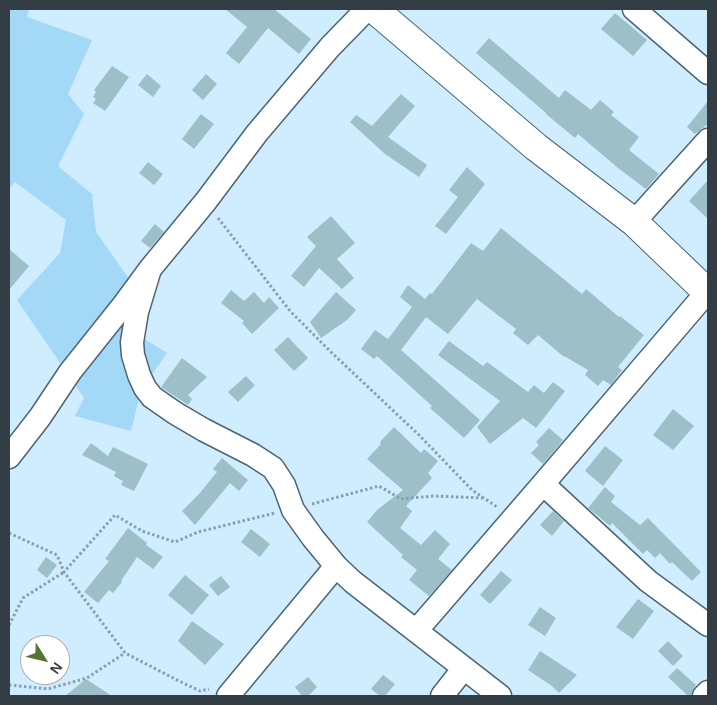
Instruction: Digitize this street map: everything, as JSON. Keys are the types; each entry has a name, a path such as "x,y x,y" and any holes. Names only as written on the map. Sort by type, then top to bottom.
{"main road":[{"path":"374,9 536,146 634,222 707,292"}],"street":[{"path":"9,457 40,417 70,372 150,269 206,201 257,133 330,47 367,9"},
{"path":"634,9 708,72"},
{"path":"634,222 708,140"},
{"path":"150,269 137,312 132,342 133,355 139,375 152,397 175,413 254,455 273,468 284,485 293,510 336,566 353,582 500,696"},
{"path":"416,631 707,292"},
{"path":"543,484 648,581 708,625"},
{"path":"233,690 336,566"},
{"path":"442,696 464,668"},
{"path":"704,696 708,692"}],"path":[{"path":"206,201 290,310 419,435 472,490 514,517"},
{"path":"9,625 22,598 63,572 115,515 142,531 175,542 198,532 293,510 379,486 401,499 433,496 483,498"},
{"path":"9,533 57,555 63,572 125,653 200,691 233,690"},
{"path":"9,685 48,689 87,678 125,653"}],"shaded area":[{"path":"9,9 29,9 27,17 92,40 68,94 84,114 58,166 92,194 96,232 137,290 127,328 167,353 141,390 131,431 75,416 84,398 17,300 60,253 66,220 15,182 9,189"}],"building":[{"path":"225,9 274,9 311,39 299,54 268,28 239,64 226,53 247,27"},
{"path":"615,13 647,40 633,56 601,29"},
{"path":"489,38 559,98 565,90 591,110 600,100 614,112 611,115 639,137 629,150 659,174 646,189 578,134 575,138 476,53"},
{"path":"112,66 129,77 105,111 93,103 96,99 93,97 96,92 94,90"},
{"path":"147,74 161,86 153,97 138,85"},
{"path":"206,74 217,84 203,100 192,90"},
{"path":"401,94 415,106 388,137 427,165 419,177 385,154 350,122 356,115 372,126"},
{"path":"708,101 708,124 695,134 687,127"},
{"path":"201,114 214,124 194,149 182,139"},
{"path":"148,162 163,174 154,185 139,173"},
{"path":"467,167 485,184 446,234 435,226 458,197 449,190"},
{"path":"708,180 708,219 689,201"},
{"path":"331,216 355,243 337,259 354,278 342,289 319,268 304,287 291,276 316,246 307,237"},
{"path":"155,224 164,232 150,248 141,241"},
{"path":"501,228 582,294 586,289 644,335 618,367 622,370 611,385 603,380 598,386 585,375 588,370 564,357 538,335 528,345 513,333 516,329 477,299 448,334 426,317 401,350 480,420 464,438 377,356 374,359 361,349 375,330 388,339 412,307 400,297 408,285 425,299 430,293 432,294 471,243 483,251"},
{"path":"9,249 29,266 9,290"},
{"path":"231,290 244,301 254,292 264,303 269,297 279,308 252,334 242,323 244,321 221,303"},
{"path":"336,292 356,310 347,320 321,338 310,322"},
{"path":"288,337 308,358 294,371 274,350"},
{"path":"449,341 483,366 487,362 528,392 534,385 544,393 553,382 565,391 536,428 523,418 490,444 477,427 500,401 438,355"},
{"path":"182,358 207,377 188,395 192,399 188,405 161,387"},
{"path":"246,376 255,385 238,402 228,392"},
{"path":"673,409 694,426 673,450 653,435"},
{"path":"394,427 421,453 424,449 438,461 428,473 432,478 406,506 412,511 400,528 421,545 435,530 450,544 438,559 452,570 429,596 409,580 417,570 401,557 403,555 367,522 377,510 403,490 367,459"},
{"path":"549,428 563,440 543,464 531,453 539,445 536,442"},
{"path":"91,443 108,456 113,447 148,464 134,491 121,485 123,481 114,476 116,472 82,455"},
{"path":"605,446 623,460 603,486 585,471"},
{"path":"222,458 248,480 239,491 230,483 195,525 182,511 217,472 213,469"},
{"path":"605,487 615,496 611,502 640,525 648,518 701,572 692,581 672,562 670,564 660,553 655,558 647,550 643,554 612,523 610,526 588,508"},
{"path":"553,511 564,521 552,536 540,525"},
{"path":"128,528 147,543 146,545 163,557 153,569 137,557 113,593 109,590 98,603 84,592 109,561 105,559"},
{"path":"251,529 270,544 260,557 241,542"},
{"path":"46,557 57,565 47,578 37,570"},
{"path":"501,571 512,580 490,604 480,595"},
{"path":"185,575 209,595 192,615 168,595"},
{"path":"221,576 230,587 218,596 209,585"},
{"path":"638,599 654,611 633,639 616,627"},
{"path":"540,607 556,618 545,636 528,625"},
{"path":"192,621 224,644 205,665 178,641"},
{"path":"668,641 683,656 673,666 658,651"},
{"path":"540,651 577,675 559,693 528,670"},
{"path":"677,668 696,685 691,696 688,696 668,677"},
{"path":"383,675 395,684 385,696 380,696 371,689"},
{"path":"308,677 317,687 308,696 302,696 295,687"},
{"path":"86,679 112,696 65,696"}]}
